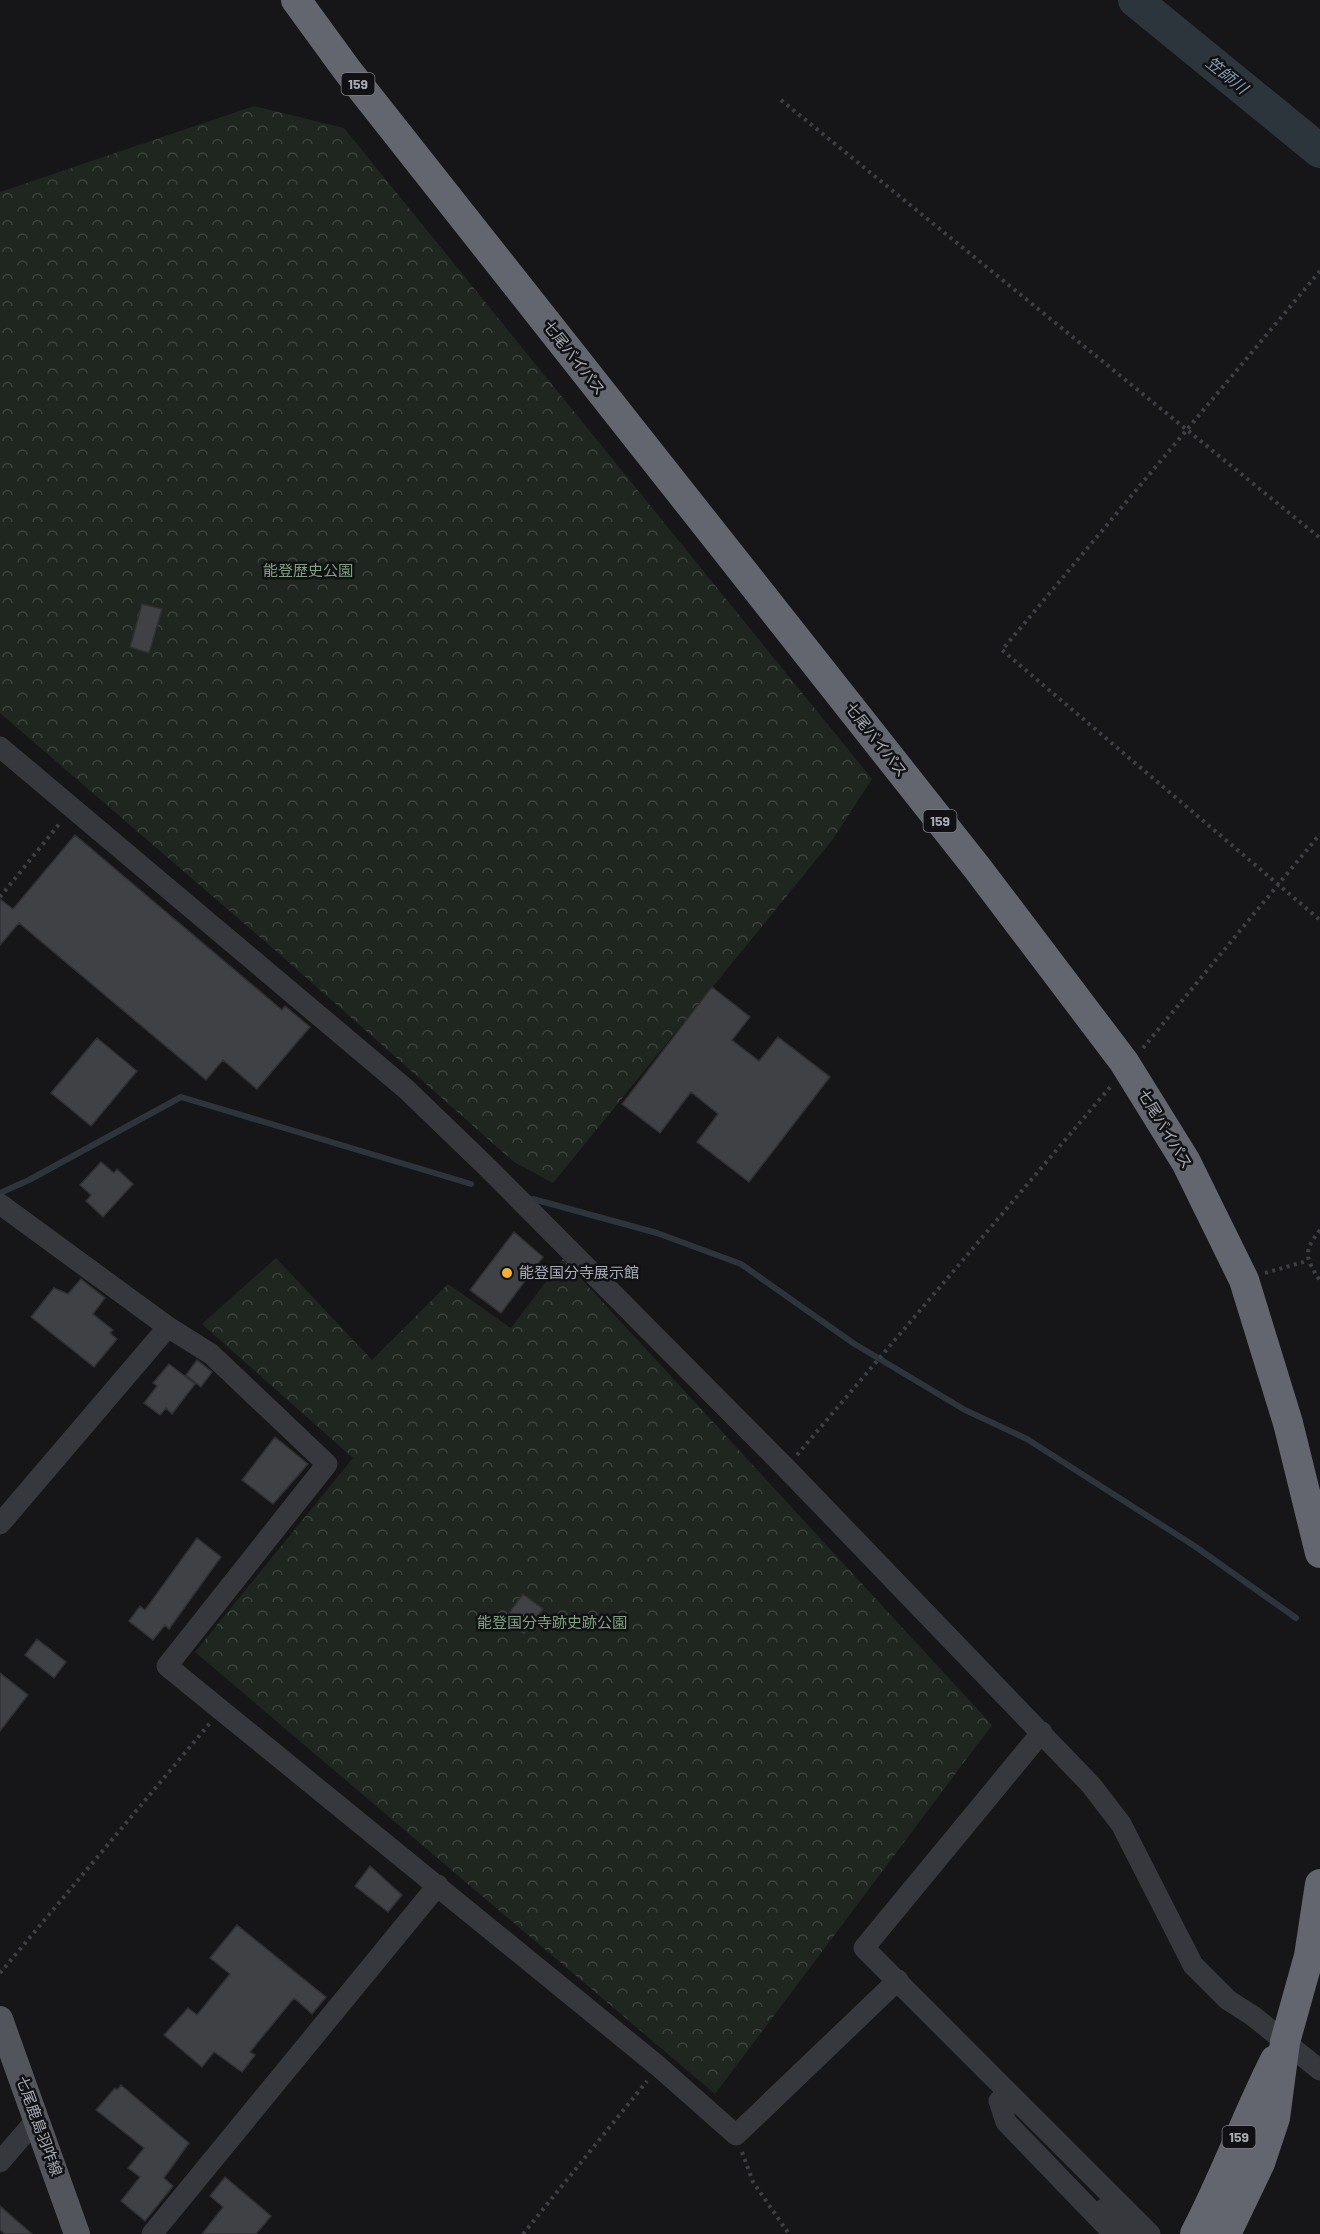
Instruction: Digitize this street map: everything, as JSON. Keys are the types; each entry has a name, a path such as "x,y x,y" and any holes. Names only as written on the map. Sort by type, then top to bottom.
{"highway":[{"name":"七尾バイパス","path":"296,0 347,70 978,869 1127,1067 1186,1162 1244,1280 1288,1423 1320,1553"},
{"name":"159","path":"1226,2234 1260,2163 1275,2118 1285,2042 1309,1956 1320,1884"},
{"name":"159","path":"1195,2234 1216,2194 1252,2106 1285,2042"}],"main road":[{"name":"七尾鹿島羽咋線","path":"0,2019 77,2234"}],"street":[{"path":"0,747 406,1089 489,1169 786,1468 1091,1785 1121,1824 1193,1965 1228,2000 1320,2070"},
{"path":"0,1204 168,1327 211,1354 327,1464 167,1666 658,2066 736,2135 898,1980"},
{"path":"0,1524 168,1327"},
{"path":"1042,1732 864,1948 898,1980 1128,2234"},
{"path":"152,2234 438,1885"},
{"path":"1003,2097 1006,2122 1114,2234"},
{"path":"1003,2097 1150,2234"},
{"path":"0,2162 36,2120"}],"path":[{"path":"781,100 1320,538"},
{"path":"1320,271 1002,650 1320,920"},
{"path":"0,897 72,807"},
{"path":"786,1468 1127,1067 1320,834"},
{"path":"1320,1230 1308,1245 1307,1261 1320,1281"},
{"path":"1244,1280 1307,1261"},
{"path":"0,1972 221,1710"},
{"path":"523,2234 658,2066"},
{"path":"736,2135 753,2182 789,2234"}],"green space":[{"name":"能登歴史公園","path":"254,106 344,128 872,779 833,839 553,1183 514,1162 276,951 0,713 0,192"},
{"name":"能登国分寺跡史跡公園","path":"276,1258 372,1360 448,1284 511,1328 563,1259 992,1725 715,2094 195,1652 353,1458 202,1324"}],"building":[{"path":"142,604 162,609 149,653 130,647"},
{"path":"75,835 282,1010 285,1006 310,1027 257,1089 223,1060 206,1080 19,923 0,945 0,899 13,909"},
{"path":"712,987 750,1017 732,1040 759,1061 778,1037 830,1077 749,1182 697,1142 718,1114 691,1092 660,1133 622,1104"},
{"path":"97,1038 137,1071 91,1126 51,1093"},
{"path":"101,1162 114,1173 117,1169 133,1184 103,1217 86,1201 91,1195 80,1185"},
{"name":"能登国分寺展示館","path":"514,1232 543,1257 501,1313 470,1290"},
{"path":"81,1279 105,1298 93,1314 113,1330 110,1333 117,1339 94,1367 31,1317 54,1288 68,1294"},
{"path":"197,1360 212,1372 201,1387 186,1375"},
{"path":"169,1364 195,1384 172,1414 166,1408 160,1415 144,1403 157,1386 153,1383"},
{"path":"275,1437 308,1464 273,1504 242,1480"},
{"path":"197,1538 221,1557 169,1629 165,1625 153,1640 129,1621 140,1606 145,1610"},
{"path":"523,1594 543,1609 524,1634 504,1620"},
{"path":"37,1639 66,1662 54,1678 25,1655"},
{"path":"0,1673 28,1695 0,1731"},
{"path":"370,1866 402,1895 388,1912 355,1886"},
{"path":"237,1925 326,1997 312,2014 294,1998 250,2052 255,2055 242,2072 214,2052 202,2067 164,2035 188,2008 197,2015 230,1974 210,1958"},
{"path":"121,2085 189,2143 164,2178 173,2186 145,2221 121,2201 140,2177 128,2168 144,2148 96,2110 115,2088 117,2090"},
{"path":"225,2177 271,2216 256,2234 202,2234 223,2207 210,2196"},
{"path":"0,2206 32,2234 5,2234 0,2230"}],"waterway":[{"name":"笠師川","path":"1135,0 1320,151"},
{"path":"0,1193 29,1180 181,1097 471,1184"},
{"path":"533,1199 657,1233 741,1264 853,1343 965,1410 1027,1439 1196,1547 1296,1618"}],"place":[{"name":"能登国分寺展示館","path":"507,1273"}]}
